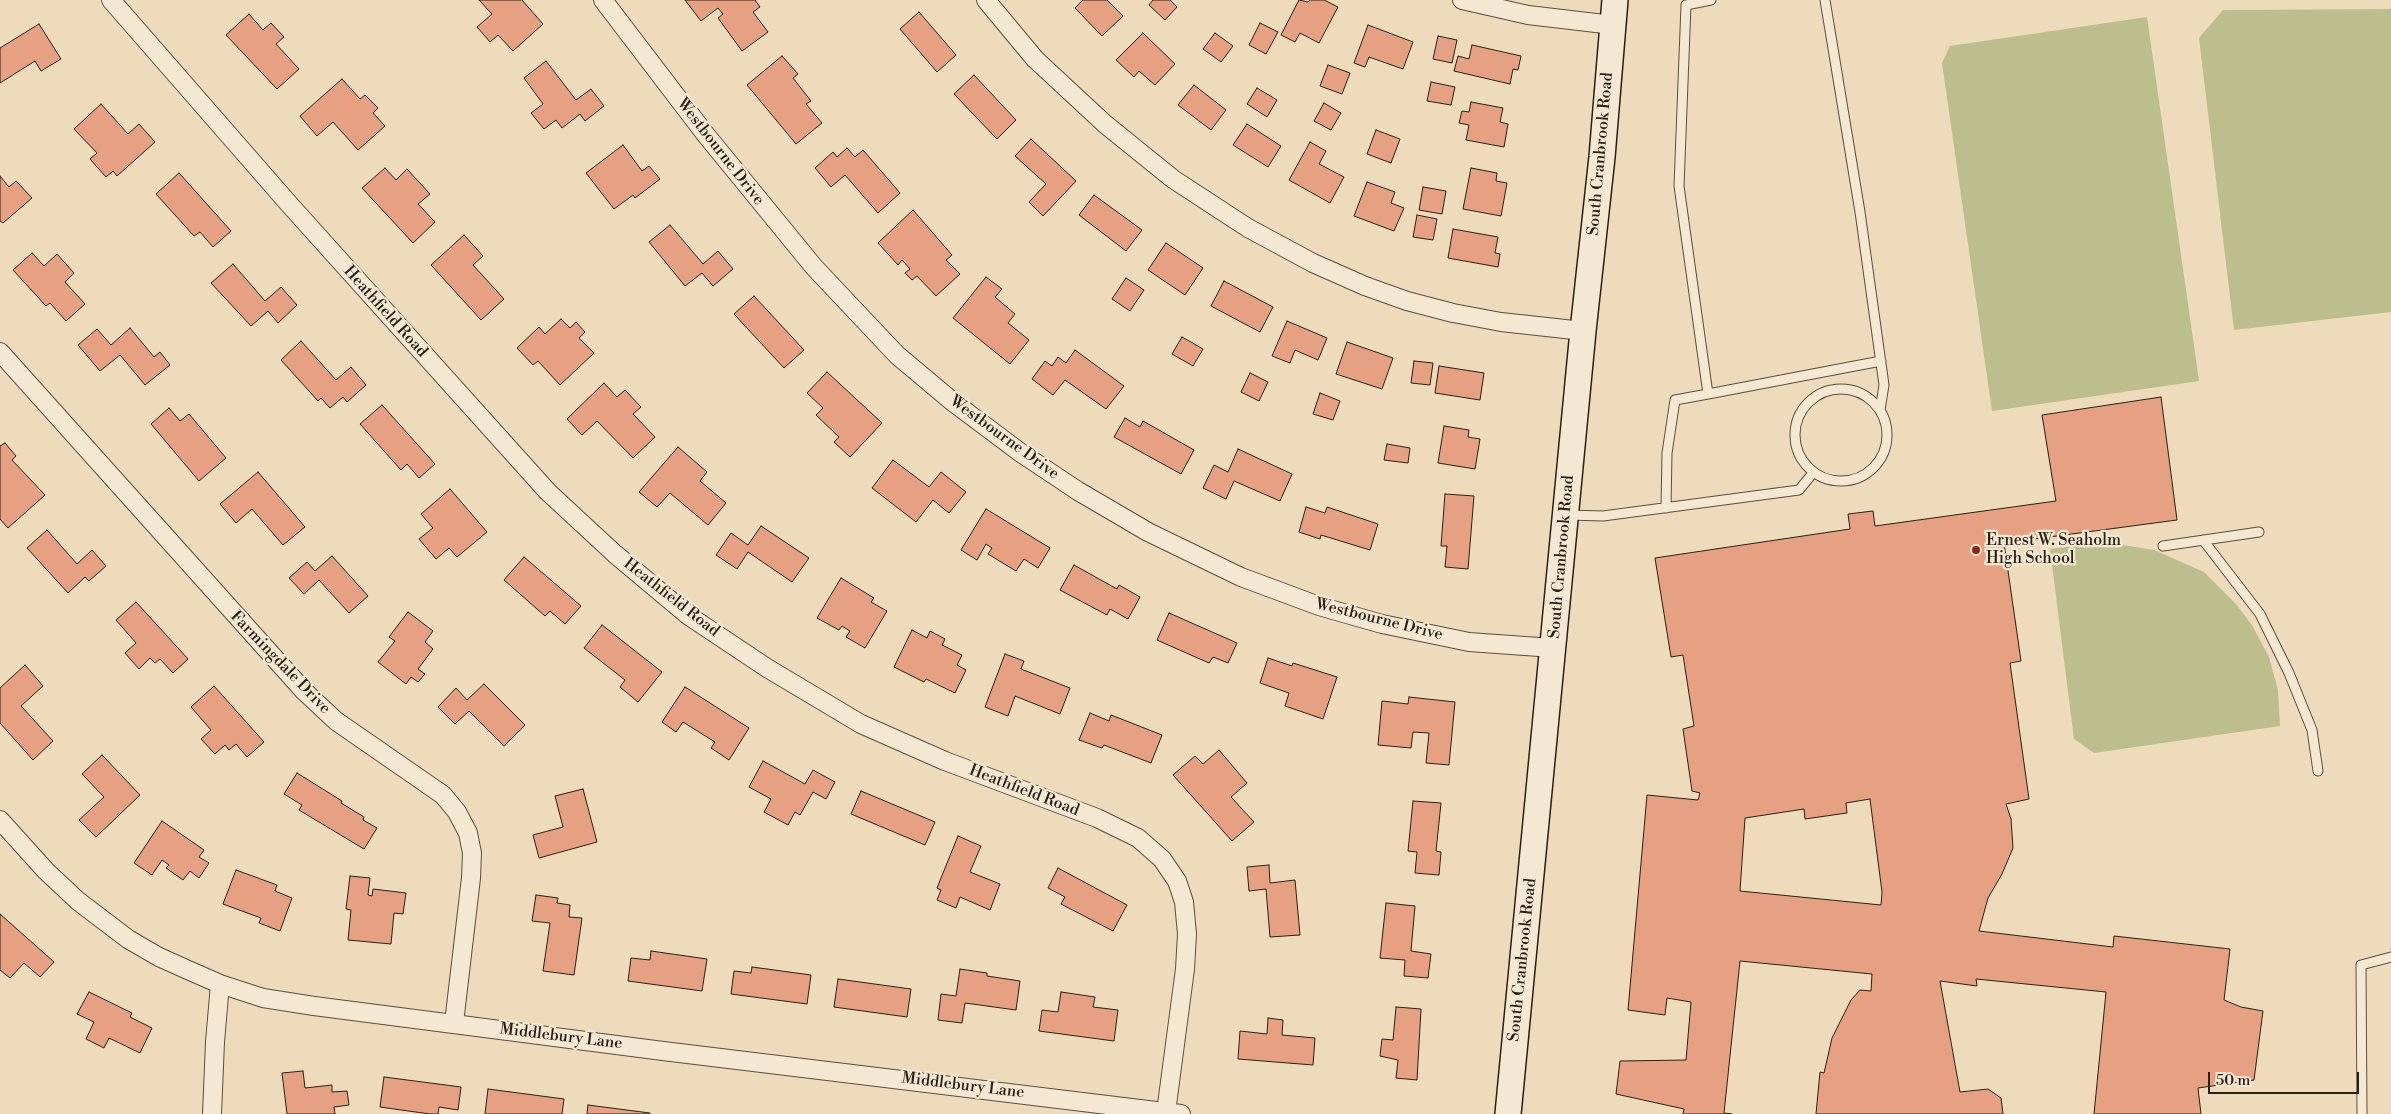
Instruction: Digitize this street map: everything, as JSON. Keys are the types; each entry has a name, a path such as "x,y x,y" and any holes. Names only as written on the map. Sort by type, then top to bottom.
{"street":[{"name":"Heathfield Road","path":"111,0 315,233 548,492 616,554 689,616 767,668 862,724 945,761 1097,818 1138,838 1162,859 1176,881 1184,902 1187,934 1173,1113"},
{"name":"Westbourne Drive","path":"603,0 706,135 814,267 897,355 953,402 1020,453 1078,491 1148,532 1241,577 1303,600 1382,624 1469,642 1553,648"},
{"path":"986,0 1035,58 1104,124 1173,179 1248,228 1313,263 1365,286 1407,301 1501,322 1583,331"},
{"path":"1462,0 1528,15 1613,25"},
{"name":"South Cranbrook Road","path":"1508,1114 1583,331 1602,157 1615,0"},
{"name":"Farmingdale Drive","path":"0,352 267,653 304,691 336,721 443,795 457,812 468,833 472,854 471,878 454,1023"},
{"name":"Middlebury Lane","path":"0,820 46,871 78,901 105,922 159,957 220,984 263,998 305,1005 1173,1113"},
{"path":"212,1114 220,984"}],"lane":[{"path":"1708,394 1679,186 1686,5 1710,0"},
{"path":"1825,0 1860,212 1881,361 1884,386 1880,410"},
{"path":"1666,508 1667,453 1675,400 1881,361"},
{"path":"1842,389 1857,392 1870,399 1880,410 1886,425 1887,440 1883,456 1873,469 1860,478 1844,482 1828,480 1813,473 1802,462 1795,442 1796,420 1804,407 1814,397 1828,390 1842,389"},
{"path":"1565,515 1593,517 1799,490 1813,473"},
{"path":"2163,546 2259,532"},
{"path":"2203,540 2260,614 2290,673 2312,730 2318,770"},
{"path":"2362,1114 2361,966 2391,957"}],"green space":[{"path":"2391,9 2391,312 2234,330 2199,38 2223,10"},
{"path":"2147,17 2199,381 1992,411 1942,63 1950,46"},
{"path":"2104,542 2154,550 2204,572 2236,604 2252,625 2269,657 2278,690 2280,726 2094,753 2074,739 2050,549"}],"building":[{"path":"479,0 522,0 543,24 513,51 498,35 490,42 477,27 492,14"},
{"path":"685,0 755,0 760,7 753,12 768,32 742,51 718,18 723,14 718,8 701,21"},
{"path":"1083,0 1107,0 1123,16 1102,36 1075,8"},
{"path":"1153,0 1170,0 1177,7 1165,20 1149,5"},
{"path":"1299,0 1308,2 1310,0 1324,0 1338,7 1319,43 1300,33 1295,42 1281,35"},
{"path":"919,12 956,55 937,72 900,29"},
{"path":"249,14 263,30 271,23 284,37 276,44 299,69 277,89 226,35"},
{"path":"1260,23 1278,32 1266,54 1249,45"},
{"path":"39,24 61,59 41,71 35,61 0,83 0,48"},
{"path":"1368,25 1413,42 1403,69 1369,57 1365,67 1354,63"},
{"path":"1143,33 1175,64 1155,85 1139,71 1134,77 1116,60"},
{"path":"1215,33 1233,46 1221,62 1203,49"},
{"path":"1438,36 1457,40 1452,63 1433,59"},
{"path":"1472,45 1521,56 1518,70 1513,69 1510,84 1454,71 1458,56 1469,59"},
{"path":"782,56 798,74 793,78 811,101 806,104 822,123 796,144 747,85"},
{"path":"546,61 576,100 591,89 604,106 585,121 580,114 562,128 556,120 544,129 531,113 543,104 524,78"},
{"path":"1328,65 1350,73 1342,94 1320,86"},
{"path":"974,75 1016,120 997,139 954,94"},
{"path":"342,79 360,99 365,95 378,108 373,113 385,126 358,150 333,122 317,136 300,116"},
{"path":"1431,82 1455,87 1451,105 1427,101"},
{"path":"1194,85 1226,110 1211,130 1178,105"},
{"path":"1257,88 1277,100 1267,117 1247,104"},
{"path":"1471,102 1503,108 1500,122 1508,124 1504,147 1466,140 1469,125 1459,123 1462,111 1469,112"},
{"path":"1324,103 1341,113 1331,130 1314,121"},
{"path":"101,104 128,134 139,124 155,142 117,176 113,171 106,177 90,159 97,153 74,129"},
{"path":"1247,124 1281,146 1268,167 1233,145"},
{"path":"1376,130 1400,139 1391,163 1367,154"},
{"path":"1031,139 1076,181 1043,216 1029,202 1046,184 1015,156"},
{"path":"1310,142 1326,151 1319,164 1344,177 1330,203 1289,180"},
{"path":"623,145 642,171 649,166 660,179 635,198 633,195 614,209 586,173"},
{"path":"847,148 855,157 863,150 900,193 878,213 845,175 831,187 815,168 833,152 837,157"},
{"path":"385,168 396,180 407,169 430,194 418,204 435,222 413,243 362,188"},
{"path":"1471,168 1497,173 1496,181 1507,183 1501,216 1463,209"},
{"path":"179,173 231,231 213,247 200,232 194,236 156,194"},
{"path":"0,176 9,187 16,181 32,198 3,223 0,221"},
{"path":"1367,182 1395,192 1391,203 1404,208 1394,231 1354,216"},
{"path":"1423,187 1446,191 1442,214 1419,210"},
{"path":"1094,195 1142,230 1126,251 1079,215"},
{"path":"913,210 952,255 946,260 960,274 936,296 917,276 912,280 905,273 910,269 902,260 898,265 878,243"},
{"path":"1417,215 1437,219 1433,240 1413,237"},
{"path":"670,225 703,264 718,251 733,269 713,286 702,273 685,286 649,242"},
{"path":"1453,229 1498,237 1495,253 1500,254 1498,267 1448,258"},
{"path":"464,235 483,256 473,265 504,299 481,320 431,265"},
{"path":"1166,243 1203,268 1185,295 1148,270"},
{"path":"32,253 44,266 57,254 74,273 65,282 85,304 66,321 50,303 46,306 13,270"},
{"path":"233,264 265,301 281,287 297,305 278,323 268,311 251,326 211,283"},
{"path":"986,277 1002,289 995,297 1015,314 1008,323 1029,340 1010,364 953,318"},
{"path":"1126,278 1144,290 1130,311 1112,299"},
{"path":"1224,281 1273,307 1260,332 1211,306"},
{"path":"754,296 804,350 784,368 734,314"},
{"path":"561,319 570,328 576,322 585,332 579,338 594,353 560,385 538,361 533,365 517,348 539,327 545,334"},
{"path":"1287,321 1327,338 1318,360 1295,350 1290,363 1272,356"},
{"path":"130,328 154,357 160,352 170,365 145,385 120,355 100,371 78,345 97,329 111,345"},
{"path":"1182,337 1203,349 1193,366 1172,354"},
{"path":"301,341 336,380 351,367 366,385 347,402 343,397 330,408 321,398 318,401 281,360"},
{"path":"1347,342 1393,358 1382,389 1336,374"},
{"path":"1075,350 1124,386 1106,409 1065,380 1053,395 1032,379 1045,361 1052,366 1058,357 1066,363"},
{"path":"1414,361 1433,363 1430,385 1411,383"},
{"path":"1439,366 1484,373 1480,400 1435,393"},
{"path":"827,372 882,423 850,457 834,442 839,437 816,415 823,408 807,393"},
{"path":"1250,373 1268,382 1259,401 1241,392"},
{"path":"604,383 617,397 625,390 641,407 633,414 655,437 633,458 597,421 582,435 567,419"},
{"path":"1320,393 1340,401 1333,420 1313,414"},
{"path":"2161,397 2177,520 2004,543 2021,661 2010,663 2029,799 2006,804 2011,819 2013,848 2002,874 1988,898 1979,931 2113,947 2114,936 2230,949 2224,1000 2241,1007 2263,1011 2254,1080 2198,1088 2201,1114 2094,1114 2106,992 1976,979 1977,986 1940,981 1960,1092 1988,1089 2001,1098 2003,1114 1816,1114 1820,1072 1824,1073 1832,1038 1851,1000 1860,990 1871,991 1872,974 1740,961 1724,1113 1732,1114 1683,1114 1684,1109 1616,1094 1620,1061 1686,1060 1691,1002 1667,998 1665,1015 1628,1010 1647,795 1698,800 1700,793 1692,791 1683,729 1694,726 1683,655 1671,657 1655,558 1850,529 1848,514 1873,511 1875,526 2056,501 2042,415","holes":["1870,799 1882,892 1881,905 1740,891 1745,818 1804,809 1805,819 1847,813 1846,803"]},
{"path":"382,405 435,464 419,478 407,464 401,470 360,424"},
{"path":"169,408 180,421 189,414 226,458 199,481 151,424"},
{"path":"1125,418 1140,427 1143,421 1194,450 1181,474 1114,437"},
{"path":"1444,426 1469,430 1468,437 1480,439 1475,469 1438,463"},
{"path":"5,443 16,456 12,460 45,495 8,528 0,519 0,446"},
{"path":"1387,444 1410,448 1408,463 1384,460"},
{"path":"678,447 707,472 700,481 726,503 708,525 670,493 657,507 639,492"},
{"path":"1238,449 1292,474 1280,501 1234,481 1226,499 1203,488 1214,465 1228,472"},
{"path":"893,460 929,487 941,472 966,492 949,513 933,500 916,522 872,488"},
{"path":"258,472 305,527 283,545 252,509 236,523 220,504"},
{"path":"450,489 487,532 457,557 449,548 436,559 419,539 433,528 421,514"},
{"path":"1445,494 1474,496 1468,569 1445,567 1447,546 1441,546"},
{"path":"1306,507 1325,513 1327,507 1378,524 1370,550 1321,535 1320,539 1299,532"},
{"path":"986,509 1050,548 1038,568 1024,559 1016,571 988,554 992,548 986,544 977,560 961,550"},
{"path":"761,526 809,558 792,582 748,552 737,569 716,555 731,533 748,545"},
{"path":"47,530 77,564 92,550 106,566 89,581 85,577 68,593 27,548"},
{"path":"332,556 368,596 349,613 319,580 304,594 289,578 307,562 315,571"},
{"path":"524,557 581,606 565,624 550,611 545,616 504,580"},
{"path":"1074,565 1117,589 1119,585 1140,597 1128,619 1110,609 1107,615 1060,590"},
{"path":"841,578 874,598 871,602 887,611 865,648 846,637 850,631 842,626 839,630 817,618"},
{"path":"136,602 188,659 173,673 160,659 155,663 150,658 139,669 125,653 136,643 116,620"},
{"path":"408,612 433,631 425,642 433,649 418,669 425,674 418,682 411,677 406,684 378,662 395,641 389,637"},
{"path":"1169,613 1237,643 1228,663 1213,657 1209,663 1157,640"},
{"path":"602,625 662,672 638,702 620,687 625,680 584,648"},
{"path":"912,630 927,638 930,631 945,639 942,645 962,655 957,665 966,670 955,693 926,679 924,682 894,667"},
{"path":"1005,654 1024,661 1021,669 1070,688 1060,714 1015,696 1008,716 985,707"},
{"path":"1268,658 1292,666 1293,663 1337,677 1323,719 1285,706 1289,693 1260,683"},
{"path":"25,665 43,686 21,706 53,741 33,760 0,723 0,688"},
{"path":"484,684 525,725 504,746 469,711 455,724 438,707 456,688 467,700"},
{"path":"214,686 264,742 247,757 236,744 229,750 225,745 215,754 201,739 211,730 191,707"},
{"path":"685,687 749,728 729,760 711,748 715,742 683,722 676,732 662,722"},
{"path":"1409,697 1455,702 1449,765 1426,763 1429,733 1413,732 1411,748 1378,745 1382,701 1408,704"},
{"path":"1090,713 1109,721 1111,715 1162,735 1151,763 1104,745 1102,748 1079,740"},
{"path":"1219,750 1247,783 1231,797 1254,822 1232,841 1173,775 1195,756 1203,764"},
{"path":"102,755 140,795 96,837 79,820 104,797 82,774"},
{"path":"763,761 805,784 813,770 835,782 826,799 813,792 800,815 795,812 788,825 764,812 771,799 749,787"},
{"path":"297,773 342,801 341,803 364,817 363,820 377,828 364,849 299,810 302,805 284,794"},
{"path":"583,789 597,842 539,858 533,835 563,827 555,796"},
{"path":"861,791 935,822 925,845 851,814"},
{"path":"1413,801 1441,803 1436,851 1441,852 1439,875 1415,873 1417,852 1408,851"},
{"path":"162,821 204,850 199,857 209,863 199,878 190,871 183,880 166,868 169,865 162,860 152,875 134,863"},
{"path":"958,836 981,846 970,872 1000,884 990,910 960,897 956,908 937,900 941,890 937,888"},
{"path":"1269,865 1270,883 1295,880 1300,935 1270,937 1266,889 1249,891 1247,867"},
{"path":"1058,868 1127,905 1113,931 1061,904 1065,897 1048,888"},
{"path":"236,870 277,885 275,891 292,898 280,931 259,923 261,918 223,904"},
{"path":"350,876 370,878 368,895 372,896 373,889 406,893 403,914 394,913 391,944 348,940 351,910 346,909"},
{"path":"536,895 558,898 557,903 570,905 569,917 582,918 574,975 543,971 550,923 532,921"},
{"path":"1386,903 1415,906 1411,951 1431,954 1428,978 1404,976 1405,960 1380,958"},
{"path":"0,914 54,962 40,977 24,963 10,978 0,970"},
{"path":"651,951 707,959 702,991 628,981 631,958 650,960"},
{"path":"752,967 811,975 807,1004 731,994 734,971 751,973"},
{"path":"960,969 987,973 987,976 1020,981 1016,1010 965,1003 962,1023 938,1020 941,994 956,996"},
{"path":"838,979 911,989 907,1017 834,1007"},
{"path":"89,992 132,1013 130,1017 152,1028 140,1053 109,1038 104,1048 86,1039 94,1022 77,1014"},
{"path":"1061,992 1095,997 1093,1007 1118,1010 1114,1041 1039,1031 1042,1010 1058,1012"},
{"path":"1396,1007 1421,1009 1417,1080 1396,1078 1398,1060 1380,1056 1382,1039 1393,1040"},
{"path":"1268,1018 1283,1020 1282,1035 1315,1038 1313,1065 1238,1059 1240,1031 1267,1034"},
{"path":"303,1071 305,1088 332,1085 332,1092 347,1091 349,1105 334,1107 335,1114 287,1114 282,1073"},
{"path":"384,1077 461,1087 458,1110 439,1107 438,1114 430,1114 380,1107"},
{"path":"488,1089 564,1099 562,1114 485,1114"},
{"path":"588,1105 650,1113 650,1114 587,1114"}],"place":[{"name":"Ernest W. Seaholm High School","path":"1976,550"}]}
